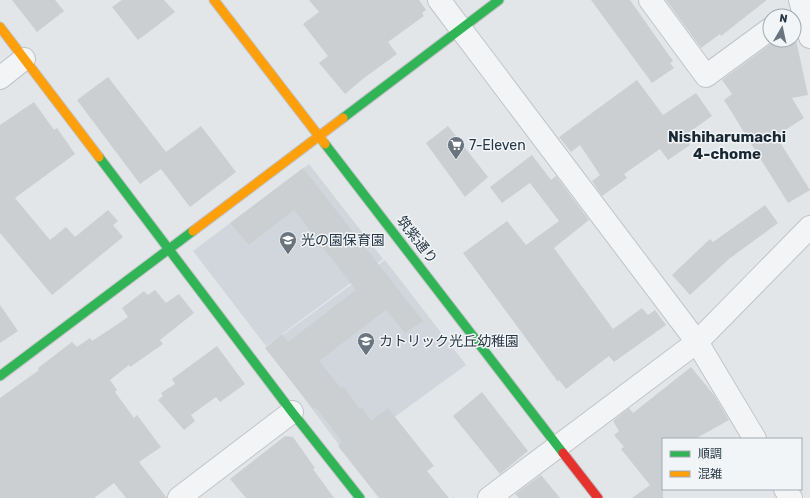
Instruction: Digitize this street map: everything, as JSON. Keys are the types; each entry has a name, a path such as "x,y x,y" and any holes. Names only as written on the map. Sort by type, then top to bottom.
{"street":[{"name":"筑紫通り","path":"214,0 598,498"},
{"path":"439,0 697,342 754,438"},
{"path":"0,376 499,0"},
{"path":"650,0 706,76 762,35"},
{"path":"796,7 810,37"},
{"path":"0,27 292,412 360,498"},
{"path":"0,78 24,59"},
{"path":"489,498 697,342 810,227"},
{"path":"179,498 292,412"}],"shaded area":[{"name":"光の園保育園","path":"309,164 383,259 266,346 193,251"},
{"name":"カトリック光丘幼稚園","path":"385,260 466,365 345,453 266,347"}],"building":[{"path":"12,0 55,0 64,11 37,32"},
{"path":"122,0 164,0 175,12 138,40 112,7"},
{"path":"309,0 419,0 426,10 422,13 424,16 388,42 397,54 345,94 319,63 328,56 303,24 319,12"},
{"path":"591,0 630,0 673,61 670,63 674,68 652,83"},
{"path":"666,0 767,0 721,36 720,34 701,48"},
{"path":"765,48 798,48 808,95 792,98 804,118 776,136 810,190 788,203 724,100 732,94 722,80"},
{"path":"108,77 166,152 201,126 236,172 190,207 161,169 140,184 77,100"},
{"path":"637,80 663,115 696,93 712,116 684,136 690,145 668,160 660,149 624,174 627,178 602,196 592,181 600,175 580,145 571,152 559,137"},
{"path":"34,102 54,130 57,128 75,154 15,198 50,240 66,227 75,237 108,210 118,221 113,225 123,237 52,295 0,233 0,125"},
{"name":"7-Eleven","path":"448,126 488,177 465,197 426,143"},
{"path":"532,155 551,180 556,176 589,220 554,248 613,329 642,308 648,315 655,310 666,325 614,362 609,356 566,389 559,380 558,382 463,253 507,221 526,245 559,221 530,183 502,203 490,187"},
{"path":"303,168 423,321 405,333 386,310 319,361 341,388 343,386 371,421 388,408 434,466 427,471 449,498 379,498 338,446 342,442 331,427 315,407 313,409 265,348 282,334 288,342 356,290 294,210 249,245 230,223"},
{"path":"765,205 778,223 729,259 690,295 672,275 710,239 713,242"},
{"path":"155,290 166,303 179,294 194,313 160,340 163,344 130,367 129,365 110,380 117,390 115,392 134,418 137,415 161,447 139,462 167,498 126,498 114,483 94,498 0,498 0,398 39,370 38,368 72,342 77,347 90,338 92,341 128,317 122,308 144,291 148,295"},
{"path":"0,305 18,331 0,343"},
{"path":"217,346 245,384 220,402 216,397 191,415 195,421 184,430 158,400 163,396 161,393 175,384 172,379"},
{"path":"691,367 714,395 729,420 697,438 662,438 663,498 632,498 650,485 621,449 624,447 614,435 619,431 613,421 629,408 633,413"},
{"path":"482,392 528,451 500,474 453,416"},
{"path":"285,436 293,437 315,468 313,469 334,498 246,498 230,479"},
{"path":"541,475 560,498 519,498 515,494"}],"traffic: fast":[{"path":"343,118 499,0"},
{"path":"325,144 563,453"},
{"path":"99,157 292,412 360,498"},
{"path":"0,376 193,231"}],"traffic: slow":[{"path":"214,0 325,144"},
{"path":"0,27 99,157"},
{"path":"193,231 343,118"}],"traffic: jam":[{"path":"563,453 598,498"}],"place":[{"name":"7-Eleven","path":"456,160"},
{"name":"光の園保育園","path":"288,255"},
{"name":"カトリック光丘幼稚園","path":"366,356"}],"district":[{"name":"Nishiharumachi 4-chome","path":"727,146"}]}
